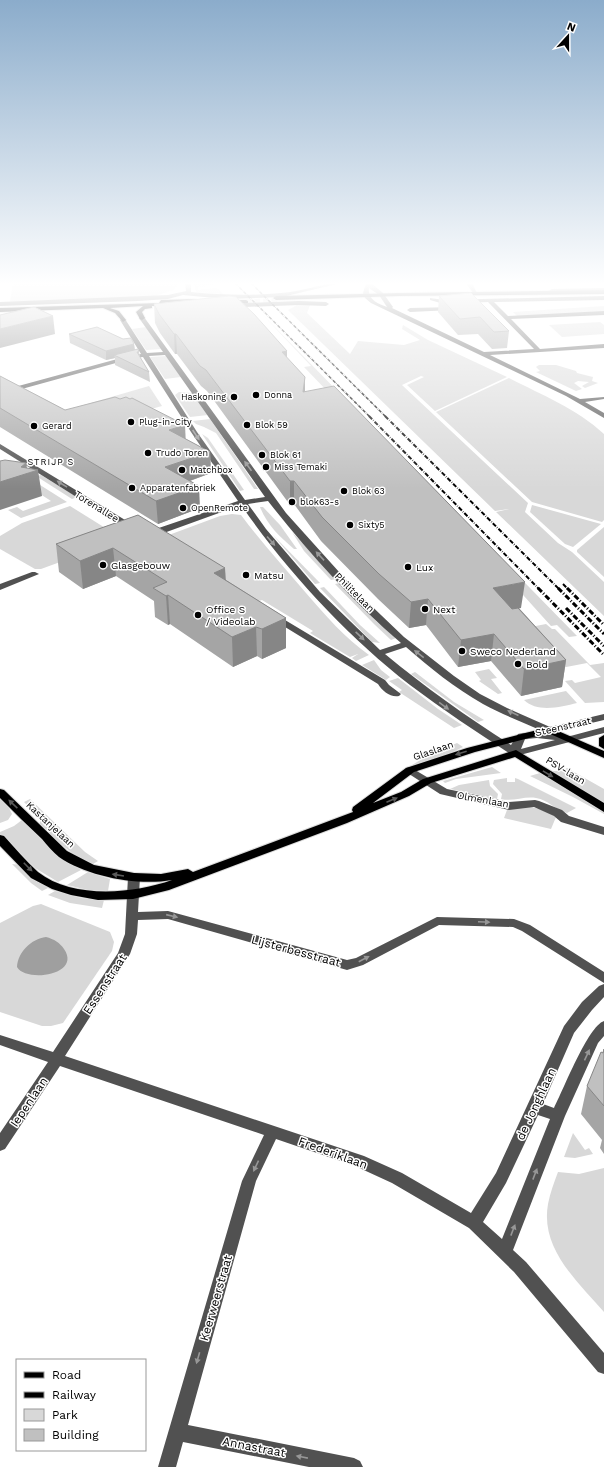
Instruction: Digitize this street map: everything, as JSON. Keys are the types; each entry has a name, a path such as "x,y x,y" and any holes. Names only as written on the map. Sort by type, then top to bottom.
{"main road":[{"name":"Glaslaan","path":"343,820 410,770 522,736"},
{"path":"604,738 604,746"},
{"path":"569,739 604,755"},
{"name":"Glaslaan","path":"212,868 343,820 405,794 427,781 516,753"},
{"name":"PSV-laan","path":"516,753 604,808"},
{"name":"Kastanjelaan","path":"0,792 63,854 90,868 103,872 134,877 161,878 212,868"},
{"path":"0,839 35,874 56,886 83,894 98,896 133,895 165,887 212,868"}],"street":[{"path":"143,351 194,432 263,531 317,594 378,653 443,705 516,753"},
{"path":"476,351 580,401 604,416"},
{"path":"481,354 517,351"},
{"path":"0,393 134,356 166,352"},
{"name":"Philitelaan","path":"166,352 290,524 345,584 406,644 447,675 479,697 549,732"},
{"path":"580,401 602,398"},
{"name":"Torenallee","path":"0,446 156,543"},
{"path":"140,533 158,532 243,502 270,498"},
{"path":"0,587 35,574"},
{"path":"267,611 382,682 385,687 396,694"},
{"path":"378,653 406,644"},
{"name":"Steenstraat","path":"549,732 604,717"},
{"name":"Steenstraat","path":"569,739 604,730"},
{"path":"541,745 548,740 549,732"},
{"name":"Glaslaan","path":"522,736 549,732 569,739"},
{"path":"516,753 516,746 522,736"},
{"name":"Glaslaan","path":"516,753 541,745 569,739"},
{"name":"Olmenlaan","path":"410,770 444,792 509,806 535,803 558,813 565,819 604,831"},
{"name":"Essenstraat","path":"57,1059 124,954 130,940 133,916 134,877"},
{"name":"Lijsterbesstraat","path":"133,916 168,915 347,965 359,962 434,921 514,923 526,928 604,978"},
{"name":"de Jonghlaan","path":"474,1223 501,1178 535,1107 569,1030 587,1006 604,989"},
{"path":"505,1251 558,1116 593,1040 604,1026"},
{"name":"Frederiklaan","path":"0,1040 273,1131 378,1169 425,1193 474,1223 505,1251 604,1366"},
{"name":"Iepenlaan","path":"0,1145 57,1059"},
{"path":"535,1107 558,1116"},
{"name":"Keerweerstraat","path":"166,1467 249,1181 273,1131"},
{"name":"Annastraat","path":"177,1432 354,1467"}],"green space":[{"path":"297,351 577,636 569,637 557,625 551,626 515,586 304,367 311,366"},
{"path":"331,351 347,351 350,354 352,351 452,351 507,377 435,411 407,385 424,377 421,376 402,385 528,503 525,512 558,543 572,552 604,582 604,616 496,512 509,509 495,511"},
{"path":"166,356 181,377 165,379 150,357"},
{"path":"539,365 556,365 576,371 577,373 593,377 592,381 598,383 585,388 582,386 589,382 578,381 574,383 582,389 576,391 536,372 540,371 536,367"},
{"path":"509,378 571,410 594,425 604,434 604,520 602,522 532,502 436,412"},
{"path":"149,386 162,406 151,409 63,411"},
{"path":"179,392 192,393 208,415 190,417 175,395"},
{"path":"210,419 258,489 254,489 216,433 196,424 193,421"},
{"path":"202,434 208,438 244,490 240,491"},
{"path":"41,475 77,497 72,499 36,476"},
{"path":"29,478 67,502 21,518 8,510 17,507 23,511 51,501 20,481"},
{"path":"532,505 601,524 573,547 565,544 530,512"},
{"path":"70,506 123,539 41,569 35,569 0,549 0,536 22,523"},
{"path":"260,507 263,507 280,525 297,549 294,549 274,530"},
{"path":"232,514 241,515 328,618 369,655 356,661 352,658 358,654 350,657 310,633 313,631 262,600 259,601 158,539 220,516"},
{"path":"604,527 604,577 577,552 577,550"},
{"path":"292,532 336,579 331,580 304,551"},
{"path":"272,534 320,583 315,584"},
{"path":"340,583 377,622 396,638 391,640 374,624 335,584"},
{"path":"324,587 360,625 380,643 372,642 320,588"},
{"path":"546,624 552,629 555,629 590,665 604,663 604,702 585,703 565,681 572,680 575,683 601,677 587,663 561,668 515,630"},
{"path":"374,660 381,670 390,677 386,680 362,665"},
{"path":"489,669 497,678 491,679 502,693 498,694 479,681 481,680 475,672"},
{"path":"415,672 454,702 484,720 478,722 411,674"},
{"path":"398,678 438,709 462,725 454,728 399,692 402,690 389,681"},
{"path":"566,691 577,703 542,708 529,704 524,700"},
{"path":"457,743 463,747 451,753 409,767 425,757"},
{"path":"492,767 501,773 456,779 445,783 443,781"},
{"path":"567,768 604,789 604,804 551,771 563,771"},
{"path":"540,773 604,810 604,814 530,776"},
{"path":"507,778 507,782 515,782 515,778 518,779 576,808 567,813 536,798 510,800 501,799 502,794 493,784 494,780"},
{"path":"489,780 490,786 498,794 497,799 450,789 459,785"},
{"path":"0,798 8,806 12,814 8,820 0,823"},
{"path":"30,799 85,852 98,861 93,864 78,856 64,847 39,825 41,819 24,802"},
{"path":"522,806 540,809 556,817 551,829 504,818 507,810"},
{"path":"22,820 69,862 81,870 58,882 35,868 0,834 0,832 14,826"},
{"path":"12,864 21,865 48,888 42,891 31,883"},
{"path":"88,872 110,879 108,891 88,890 67,885"},
{"path":"55,891 81,898 104,900 102,908 70,903 48,895"},
{"path":"41,904 110,932 114,942 112,951 63,1023 51,1026 42,1026 0,1012 0,923 33,906"},
{"path":"573,1133 585,1150 589,1148 593,1154 575,1158 564,1157"},
{"path":"604,1168 604,1312 563,1264 555,1250 550,1236 547,1220 548,1204 558,1172 579,1174"}],"shaded area":[{"path":"46,937 61,945 64,949 68,958 66,965 51,974 31,975 22,972 17,967 23,951 30,943"}],"building":[{"path":"128,351 139,351 137,352 149,372 114,355"},
{"path":"189,351 285,351 282,352 305,377 303,392 334,386 525,582 493,588 512,609 518,608 566,660 524,669 494,634 461,640 428,599 411,602 379,574 322,517 294,481 290,481 206,370 200,366"},
{"path":"0,376 65,410 115,397 120,399 126,397 130,399 132,398 185,425 169,430 210,452 165,467 199,486 156,501 0,408"},
{"path":"5,460 26,463 21,467 38,470 0,482 0,461"},
{"path":"138,515 225,568 214,573 286,618 262,629 256,627 232,637 168,595 166,596 153,588 167,582 113,548 80,561 56,544"},
{"path":"604,1049 604,1106 587,1086 601,1052 603,1053"}],"railway":[{"path":"304,351 369,416"},
{"path":"320,351 386,417"},
{"path":"369,416 539,589"},
{"path":"385,416 559,589"},
{"path":"563,584 604,625"},
{"path":"538,588 604,655"},
{"path":"559,589 604,634"},
{"path":"566,608 604,646"}],"place":[{"name":"Donna","path":"256,395"},
{"name":"Haskoning","path":"234,397"},
{"name":"Plug-in-City","path":"131,422"},
{"name":"Blok 59","path":"247,425"},
{"name":"Gerard","path":"34,426"},
{"name":"Trudo Toren","path":"148,453"},
{"name":"Blok 61","path":"262,455"},
{"name":"Miss Temaki","path":"266,467"},
{"name":"Matchbox","path":"182,470"},
{"name":"Apparatenfabriek","path":"132,488"},
{"name":"Blok 63","path":"344,491"},
{"name":"blok63-s","path":"292,502"},
{"name":"OpenRemote","path":"183,508"},
{"name":"Sixty5","path":"350,525"},
{"name":"Glasgebouw","path":"103,565"},
{"name":"Lux","path":"408,567"},
{"name":"Matsu","path":"246,575"},
{"name":"Next","path":"425,609"},
{"name":"Office S / Videolab","path":"198,615"},
{"name":"Sweco Nederland","path":"462,651"},
{"name":"Bold","path":"518,664"}],"district":[{"name":"STRIJP S","path":"51,462"}]}
